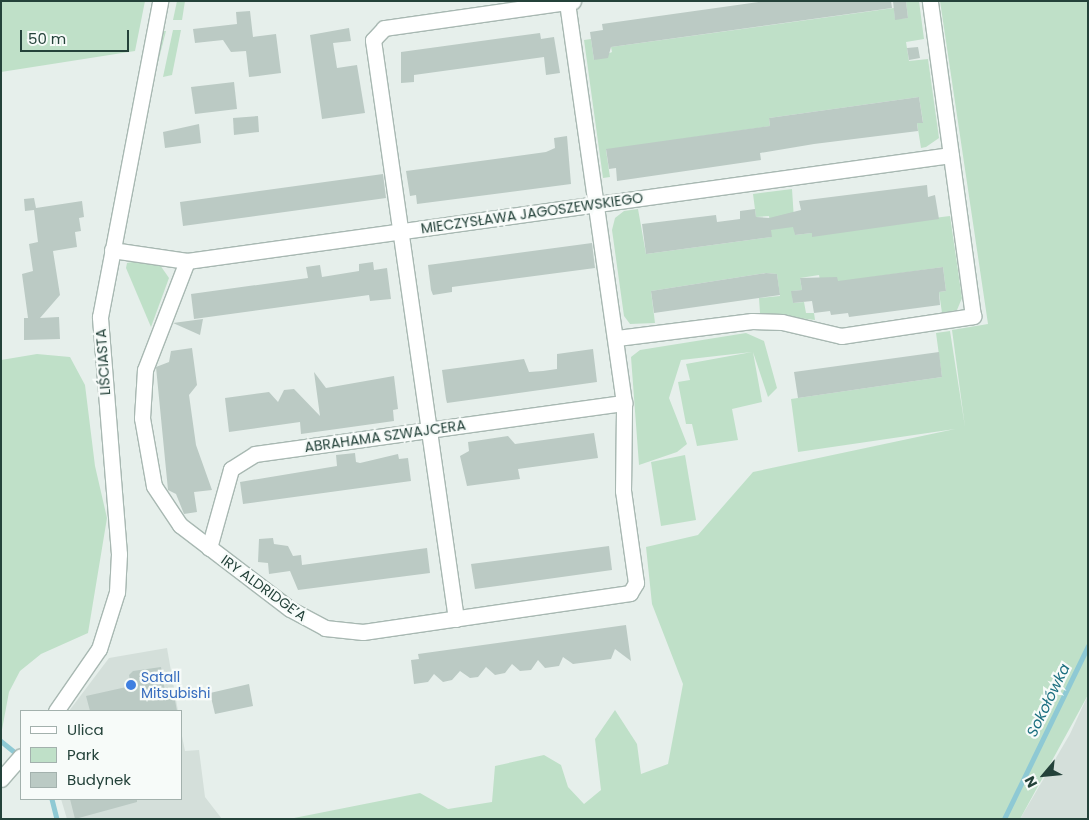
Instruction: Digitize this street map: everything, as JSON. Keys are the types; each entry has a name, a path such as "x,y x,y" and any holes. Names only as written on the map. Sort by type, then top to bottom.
{"street":[{"name":"LIŚCIASTA","path":"57,710 99,649 117,592 119,554 100,334 112,250 160,1"},
{"path":"617,338 752,321 782,322 840,336 973,316 930,1"},
{"path":"456,619 373,40 376,32 569,2 599,205 624,403"},
{"name":"MIECZYSŁAWA JAGOSZEWSKIEGO","path":"112,250 188,261 599,205 951,154"},
{"name":"IRY ALDRIDGE’A","path":"188,261 150,346 142,418 158,496 174,520 209,548 290,609 325,628 363,632 621,596 634,590 623,491 624,403"},
{"name":"ABRAHAMA SZWAJCERA","path":"209,548 231,470 244,458 624,403"},
{"path":"1,779 17,761"}],"shaded area":[{"name":"Satall Mitsubishi","path":"167,648 178,710 70,710 109,658"},
{"path":"1088,695 1088,819 1020,819 1070,734"},
{"name":"Satall Mitsubishi","path":"182,736 185,751 199,750 205,797 222,819 67,819 61,800 182,800"}],"green space":[{"path":"1,1 145,1 135,51 1,72"},
{"path":"177,1 185,1 182,20 173,20"},
{"path":"906,1 919,1 924,39 906,42 909,61 928,59 939,138 926,147 921,148 917,123 923,122 919,97 769,118 770,126 606,150 610,177 603,178 584,40 591,39 594,60 612,52 611,47 894,8 895,19 908,18"},
{"path":"940,1 1088,1 1088,695 1020,819 289,819 420,793 448,809 492,802 495,766 544,755 561,765 568,787 584,804 601,790 595,739 615,710 637,744 641,774 668,764 683,684 652,604 646,547 698,535 753,472 955,429 798,452 791,399 942,377 936,333 950,331 965,427 952,330 988,324"},
{"path":"173,30 181,30 172,75 163,77"},
{"path":"163,31 166,31 154,78"},
{"path":"792,189 795,235 950,216 962,298 957,310 942,313 939,292 946,291 943,267 838,282 820,280 819,275 800,278 802,290 792,291 793,303 804,302 806,313 814,313 815,320 760,313 759,298 780,296 777,274 765,273 651,291 655,323 630,324 624,316 612,230 615,218 624,211 638,209 646,254 771,237 769,216 756,217 753,194"},
{"path":"136,261 160,265 169,278 151,327 126,268 127,263"},
{"path":"746,333 764,341 777,388 768,397 753,352 762,402 732,409 738,440 697,446 692,424 686,424 678,382 690,380 686,364 752,352 681,360 669,398 687,444 677,452 639,465 631,357 640,350"},
{"path":"37,354 70,357 85,385 95,466 107,518 88,633 41,654 20,671 9,692 1,735 1,360"},
{"path":"685,455 696,520 661,526 651,462"}],"building":[{"path":"766,1 891,1 892,8 611,47 608,58 594,60 590,32 603,30 602,24"},
{"path":"893,1 906,1 908,18 895,20"},
{"path":"250,11 253,37 276,34 281,73 249,77 246,51 231,52 223,40 195,43 193,29 237,24 236,12"},
{"path":"349,28 351,41 333,43 337,68 357,65 365,113 322,119 310,35"},
{"path":"540,33 541,39 554,37 560,73 546,75 544,57 414,75 414,82 401,83 401,52"},
{"path":"918,47 920,58 909,60 907,48"},
{"path":"234,82 237,109 195,114 191,87"},
{"path":"919,97 923,123 917,123 918,131 814,144 760,153 761,160 617,181 616,168 609,169 606,149 770,126 769,118"},
{"path":"258,116 259,132 234,135 233,118"},
{"path":"199,124 201,143 165,148 163,132"},
{"path":"567,136 571,184 417,204 416,195 410,196 406,171 546,152 555,148 554,138"},
{"path":"383,174 386,198 183,226 180,202"},
{"path":"927,185 928,197 935,195 939,219 812,237 812,233 795,235 793,227 771,230 772,237 646,254 642,224 716,215 717,222 740,219 740,211 755,209 756,217 769,218 801,210 799,201"},
{"path":"34,198 36,208 82,201 84,217 79,218 81,231 75,232 77,247 53,251 60,295 40,318 59,317 60,339 24,340 24,318 28,318 22,274 33,271 29,244 38,242 34,210 25,211 24,199"},
{"path":"592,243 595,268 452,287 452,292 433,295 431,290 428,265"},
{"path":"373,262 374,270 387,268 391,299 370,301 369,295 194,319 191,294 308,278 306,267 320,265 322,277 359,271 359,264"},
{"path":"943,267 946,291 939,292 940,305 849,317 848,313 831,315 830,311 814,313 812,301 793,303 791,291 802,290 800,278 837,277 838,281"},
{"path":"766,273 777,274 780,295 654,313 651,291"},
{"path":"203,319 200,335 173,323"},
{"path":"192,348 197,385 189,395 196,445 212,490 194,492 197,512 184,514 176,494 168,490 156,367 169,362 171,351"},
{"path":"593,349 597,382 447,403 442,370 524,359 529,372 543,371 557,369 557,354"},
{"path":"939,352 942,377 798,398 794,372"},
{"path":"314,372 326,388 394,376 398,409 393,410 394,421 301,434 300,422 229,432 225,398 269,392 278,402 284,390 294,389 320,416"},
{"path":"594,433 598,458 518,469 520,479 467,486 460,456 469,451 468,442 508,436 515,444"},
{"path":"355,453 356,462 360,463 398,454 399,459 408,458 411,481 243,504 240,482 337,466 336,455"},
{"path":"273,538 274,544 288,546 293,556 301,555 302,565 427,548 430,573 298,590 290,571 269,574 268,563 258,562 259,539"},
{"path":"609,546 612,570 475,589 471,564"},
{"path":"626,625 631,661 615,649 611,659 573,664 563,657 559,666 545,668 538,660 531,670 520,671 512,664 505,673 495,675 486,667 478,677 470,678 460,671 452,680 443,682 434,674 428,682 414,684 411,660 419,659 418,654"},
{"path":"161,667 165,691 173,690 177,710 90,710 86,696 131,686 129,675 133,671"},
{"path":"249,684 253,706 215,714 210,693"},
{"path":"70,800 137,800 137,802 75,819"}],"waterway":[{"name":"Sokołówka","path":"1004,819 1088,646"},
{"path":"1,741 17,754"},
{"path":"52,800 57,819"}],"place":[{"name":"Satall Mitsubishi","path":"131,685"}]}
